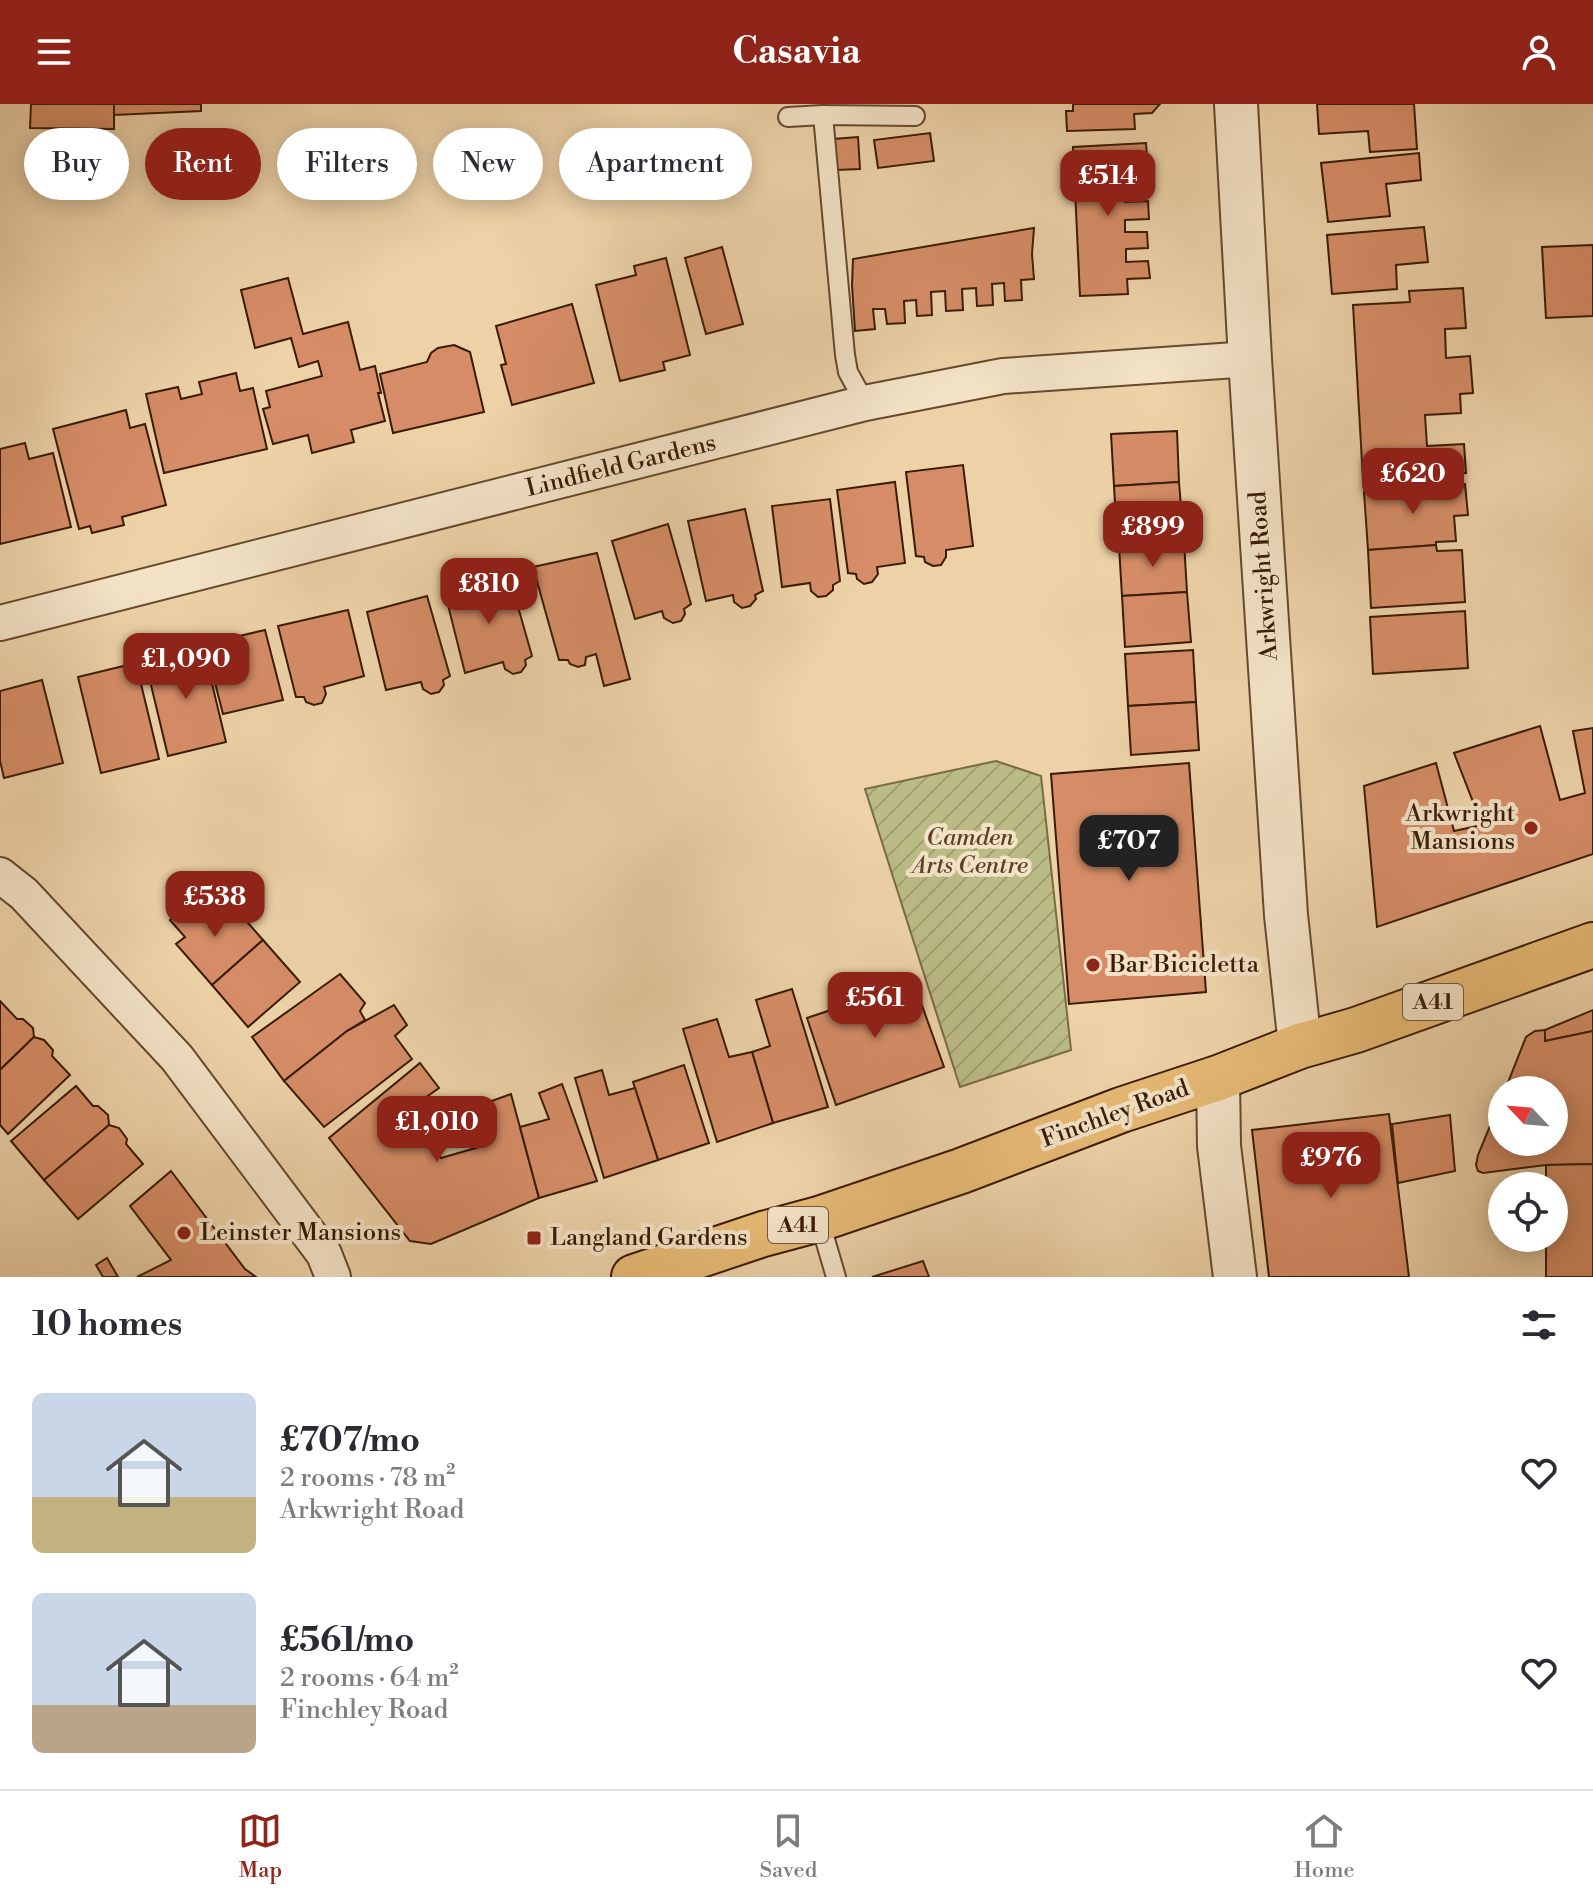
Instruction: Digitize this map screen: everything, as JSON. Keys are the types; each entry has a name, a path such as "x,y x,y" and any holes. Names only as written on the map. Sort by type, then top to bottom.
{"highway":[{"name":"Finchley Road","path":"634,1277 961,1171 1121,1110 1593,945"}],"street":[{"name":"Arkwright Road","path":"1236,104 1286,915 1300,1046"},
{"name":"Lindfield Gardens","path":"0,623 865,403 1003,376 1250,359"},
{"path":"0,875 24,894 177,1058 324,1254 333,1277"},
{"path":"1218,1078 1219,1146 1235,1277"}],"lane":[{"path":"823,115 845,355 848,372 865,403"},
{"path":"788,117 915,116"},
{"path":"819,1219 836,1277"}],"green space":[{"name":"Camden Arts Centre","path":"996,761 1041,776 1071,1050 960,1087 865,789"}],"building":[{"path":"31,104 114,104 114,128 30,128"},
{"path":"114,104 201,104 201,111 114,115"},
{"path":"1073,104 1160,104 1152,113 1134,114 1135,129 1067,131 1066,111 1073,111"},
{"path":"1317,104 1414,104 1417,149 1370,152 1368,131 1319,134"},
{"path":"930,133 934,161 878,168 874,140"},
{"path":"858,137 860,169 836,170 833,139"},
{"path":"1146,143 1147,158 1122,159 1123,172 1146,171 1147,190 1125,191 1125,202 1148,201 1149,219 1125,220 1125,232 1147,232 1148,248 1126,249 1126,262 1148,261 1150,278 1127,279 1128,294 1080,296 1073,147"},
{"path":"1419,153 1421,180 1386,184 1390,216 1328,222 1321,163"},
{"path":"1424,227 1428,262 1396,265 1397,289 1332,294 1327,235"},
{"path":"1034,228 1034,279 1021,280 1022,300 1005,301 1004,283 992,284 993,305 977,306 976,288 962,289 963,310 946,311 945,291 931,292 932,315 917,316 916,300 904,301 905,323 887,324 885,309 873,309 875,329 855,331 853,259"},
{"path":"1593,245 1593,316 1546,318 1542,247"},
{"path":"722,247 743,324 706,334 685,258"},
{"path":"666,258 690,355 663,362 665,370 620,381 596,285 636,275 634,266"},
{"path":"288,278 303,334 348,322 360,370 375,366 385,421 351,430 354,442 312,453 308,435 273,444 263,409 270,407 266,391 322,376 318,361 299,367 291,338 255,348 241,290"},
{"path":"1463,288 1466,328 1445,329 1446,358 1470,356 1473,393 1460,394 1461,413 1425,415 1427,446 1464,444 1466,473 1363,480 1353,305 1410,302 1409,291"},
{"path":"572,304 594,383 512,405 501,365 506,364 496,326"},
{"path":"454,345 470,352 484,412 393,433 380,374 427,362 431,353 438,348"},
{"path":"236,373 240,391 253,388 267,449 164,473 146,394 178,387 181,399 202,394 199,382"},
{"path":"126,410 130,428 145,424 166,505 122,517 124,525 92,533 90,526 79,529 53,429"},
{"path":"1177,431 1179,482 1114,486 1111,434"},
{"path":"25,443 29,459 53,453 71,527 0,544 0,449"},
{"path":"963,465 973,546 946,550 941,565 933,566 925,562 924,557 916,556 906,472"},
{"path":"895,482 905,563 877,567 878,574 872,582 864,584 856,574 848,573 837,490"},
{"path":"1179,482 1183,532 1117,536 1114,486"},
{"path":"1465,484 1468,515 1454,516 1456,541 1368,550 1364,492"},
{"path":"830,499 840,581 826,596 818,597 811,591 810,583 782,587 772,506"},
{"path":"745,509 763,591 755,595 756,599 750,606 742,608 734,602 733,595 706,601 688,521"},
{"path":"668,524 691,604 684,609 681,621 673,623 664,618 662,611 635,619 612,541"},
{"path":"1184,542 1187,592 1122,596 1119,546"},
{"path":"1436,545 1437,551 1462,550 1465,602 1371,608 1368,550"},
{"path":"597,553 630,679 604,686 596,654 586,657 585,665 578,667 568,660 559,660 533,567"},
{"path":"509,575 532,656 525,660 526,665 521,672 513,674 505,669 503,662 465,673 445,593"},
{"path":"1187,592 1191,642 1125,647 1122,596"},
{"path":"427,596 450,676 443,680 444,685 439,692 431,694 423,689 421,682 386,690 367,612"},
{"path":"348,610 364,676 324,687 326,694 322,703 314,705 306,702 304,697 296,697 278,626"},
{"path":"1465,611 1468,668 1373,674 1370,617"},
{"path":"265,630 283,700 223,714 205,644"},
{"path":"203,646 226,742 168,756 145,660"},
{"path":"1193,650 1196,702 1128,706 1125,654"},
{"path":"136,663 159,759 101,773 78,677"},
{"path":"42,680 63,763 4,778 0,761 0,691"},
{"path":"1196,702 1199,750 1131,755 1128,706"},
{"name":"Arkwright Mansions","path":"1540,726 1560,800 1585,793 1573,731 1593,728 1593,854 1377,927 1364,786 1436,763 1454,831 1482,825 1454,753"},
{"name":"Camden Arts Centre","path":"1189,763 1206,992 1069,1004 1051,774"},
{"path":"227,899 263,940 212,985 176,944 185,937 170,920 188,904 202,921"},
{"path":"263,940 300,982 248,1027 212,985"},
{"path":"340,974 365,1003 360,1011 365,1020 284,1081 252,1037"},
{"path":"888,976 893,990 914,983 944,1067 836,1105 807,1018 849,1004 846,990"},
{"path":"792,989 828,1107 773,1123 752,1052 770,1046 756,1000"},
{"path":"0,1001 17,1019 23,1019 33,1028 34,1037 0,1070"},
{"path":"394,1005 407,1025 395,1036 412,1059 324,1127 284,1081 347,1031"},
{"path":"1593,1010 1593,1031 1545,1041 1545,1030"},
{"path":"717,1019 729,1057 752,1052 773,1123 717,1142 683,1029"},
{"path":"1545,1030 1545,1041 1593,1031 1593,1164 1546,1165 1483,1173 1478,1171 1476,1165 1488,1131 1488,1156 1568,1156 1568,1076 1511,1076 1526,1037 1535,1031"},
{"path":"34,1037 44,1040 53,1050 52,1056 70,1075 8,1134 0,1125 0,1070"},
{"path":"420,1063 439,1088 405,1112 441,1158 486,1145 472,1108 511,1094 539,1198 431,1244 410,1241 329,1138"},
{"path":"684,1065 709,1143 658,1160 633,1082"},
{"path":"602,1070 609,1095 635,1088 658,1160 604,1178 575,1078"},
{"path":"562,1084 597,1181 539,1198 520,1127 549,1119 539,1093"},
{"path":"76,1086 93,1106 98,1106 108,1115 109,1125 44,1180 11,1141"},
{"path":"1389,1114 1409,1277 1269,1277 1252,1130"},
{"path":"1450,1115 1455,1171 1398,1183 1392,1124"},
{"path":"109,1125 119,1128 127,1139 126,1144 143,1164 78,1219 44,1180"},
{"path":"1593,1164 1593,1277 1546,1277 1546,1252 1568,1252 1568,1172 1546,1172 1546,1165"},
{"name":"Leinster Mansions","path":"171,1171 245,1269 256,1277 137,1277 171,1260 130,1206"},
{"path":"107,1258 118,1277 103,1277 96,1265"},
{"path":"923,1261 929,1277 872,1277"}],"place":[{"name":"Arkwright Mansions","path":"1531,828"},
{"name":"Bar Bicicletta","path":"1093,965"},
{"name":"Leinster Mansions","path":"184,1233"},
{"name":"Langland Gardens","path":"534,1238"}]}
